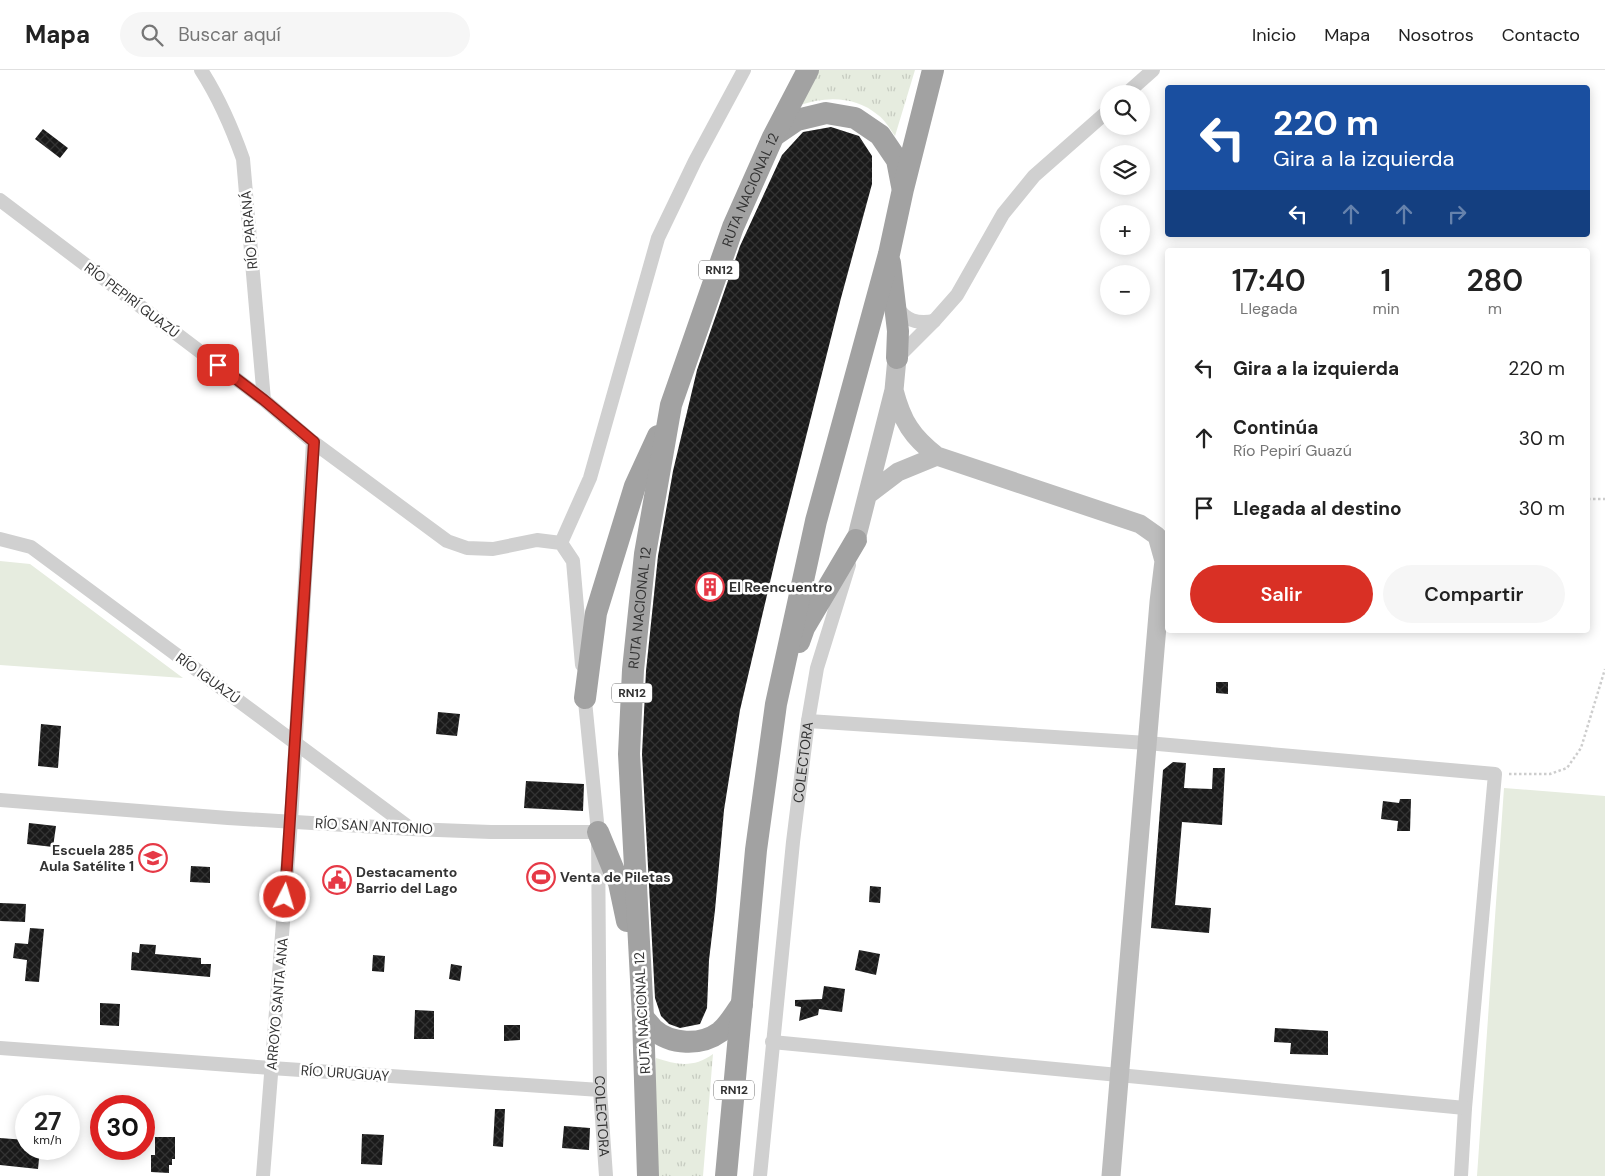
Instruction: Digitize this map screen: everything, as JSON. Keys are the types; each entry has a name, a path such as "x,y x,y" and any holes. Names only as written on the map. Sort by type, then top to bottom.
{"highway":[{"name":"RUTA NACIONAL 12","path":"648,1176 643,1017 629,754 632,670 645,554 672,405 733,227 773,137 808,70"},
{"name":"RN12","path":"726,1176 756,850 776,704 816,521 889,254 903,189 933,70"},
{"path":"773,137 797,120 826,113 855,118 880,135 897,160 903,189"},
{"path":"889,254 896,305 897,358"},
{"path":"584,698 596,613 635,486 672,405"},
{"path":"776,704 804,628 856,540"},
{"path":"598,832 619,883 641,984"},
{"path":"643,1017 654,1030 670,1039 687,1042 704,1040 720,1032 742,1004"}],"main road":[{"name":"COLECTORA","path":"856,540 894,390 897,358"},
{"path":"894,390 899,410 908,428 921,444 937,456 1140,524 1157,536 1164,561 1111,1176"},
{"path":"869,494 898,472 937,456"}],"street":[{"name":"RÍO PARANÁ","path":"201,70 213,88 243,158 264,400"},
{"path":"562,543 590,478 658,238 744,70"},
{"path":"1136,85 1153,70"},
{"path":"897,358 934,322 957,294 1003,214 1034,176 1100,118"},
{"name":"RÍO PEPIRÍ GUAZÚ","path":"0,200 264,400 314,442 447,542 467,548 493,549 537,540 562,543"},
{"path":"896,305 900,312 916,322 934,322"},
{"name":"ARROYO SANTA ANA","path":"263,1176 291,821 314,442"},
{"name":"RÍO IGUAZÚ","path":"0,539 31,547 411,829"},
{"name":"COLECTORA","path":"760,1176 793,842 808,721 817,668 840,600 856,540"},
{"name":"COLECTORA","path":"562,543 573,561 584,698 598,832 600,1090 606,1176"},
{"path":"808,721 1147,744 1495,774 1465,1108 1461,1176"},
{"name":"RÍO SAN ANTONIO","path":"0,800 228,818 411,829 491,832 598,832"},
{"path":"772,1042 1465,1108"},
{"name":"RÍO URUGUAY","path":"0,1048 600,1090"}],"path":[{"path":"1590,499 1605,499"},
{"path":"1495,774 1550,774 1567,768 1581,748 1605,668"}],"green space":[{"path":"818,70 915,70 895,136 881,117 860,104 851,101 830,99 800,105"},
{"path":"0,561 30,564 183,678 0,665"},
{"path":"1504,788 1605,796 1605,1176 1477,1176"},
{"path":"713,1054 703,1176 655,1176 653,1131 656,1058 685,1064 699,1062"}],"building":[{"name":"El Reencuentro","path":"831,127 859,136 872,156 872,184 841,298 779,544 740,710 724,810 709,960 707,1008 700,1024 680,1028 669,1024 661,1016 655,998 642,754 646,671 658,556 673,471 697,370 740,246 782,155 803,132"},
{"path":"43,129 68,148 60,158 35,139"},
{"path":"1216,682 1228,682 1228,694 1216,693"},
{"path":"438,712 460,714 457,736 436,734"},
{"path":"41,724 61,726 58,768 38,766"},
{"path":"1173,762 1186,763 1184,788 1212,789 1213,768 1225,768 1222,825 1182,822 1175,905 1211,908 1209,933 1151,928 1163,770"},
{"path":"526,781 584,784 583,811 524,808"},
{"path":"1400,799 1411,799 1410,831 1397,831 1398,821 1381,819 1383,801 1399,803"},
{"path":"29,823 56,826 53,847 27,844"},
{"path":"191,866 210,867 210,883 190,882"},
{"path":"870,886 881,887 880,903 869,902"},
{"path":"0,903 26,904 25,922 0,921"},
{"path":"30,928 44,929 39,982 25,981 27,960 13,958 15,943 28,944"},
{"path":"140,944 156,945 155,954 201,958 201,964 211,964 210,977 131,970 132,952 139,953"},
{"path":"859,950 880,954 876,975 855,970"},
{"path":"373,955 385,956 384,972 372,971"},
{"path":"451,964 462,966 460,981 449,979"},
{"path":"824,986 845,989 842,1012 819,1009 818,1015 799,1021 801,1007 795,1006 795,1000 822,999"},
{"path":"100,1003 120,1004 119,1026 100,1025"},
{"path":"415,1010 434,1011 434,1039 414,1039"},
{"path":"504,1025 520,1025 520,1040 504,1041"},
{"path":"1275,1028 1328,1031 1328,1055 1290,1054 1291,1043 1274,1042"},
{"path":"495,1109 505,1109 503,1147 493,1146"},
{"path":"564,1126 590,1128 589,1150 562,1148"},
{"path":"362,1134 384,1135 382,1165 361,1164"},
{"path":"155,1137 175,1137 175,1159 172,1159 172,1165 169,1165 169,1173 151,1172 151,1160 155,1160"},
{"path":"0,1138 15,1139 15,1160 39,1160 38,1169 0,1165"}],"place":[{"name":"El Reencuentro","path":"710,587"},
{"name":"Escuela 285 Aula Satélite 1","path":"153,858"},
{"name":"Venta de Piletas","path":"541,877"},
{"name":"Destacamento Barrio del Lago","path":"337,880"}],"route":[{"path":"218,365 314,442 285,897"}]}
